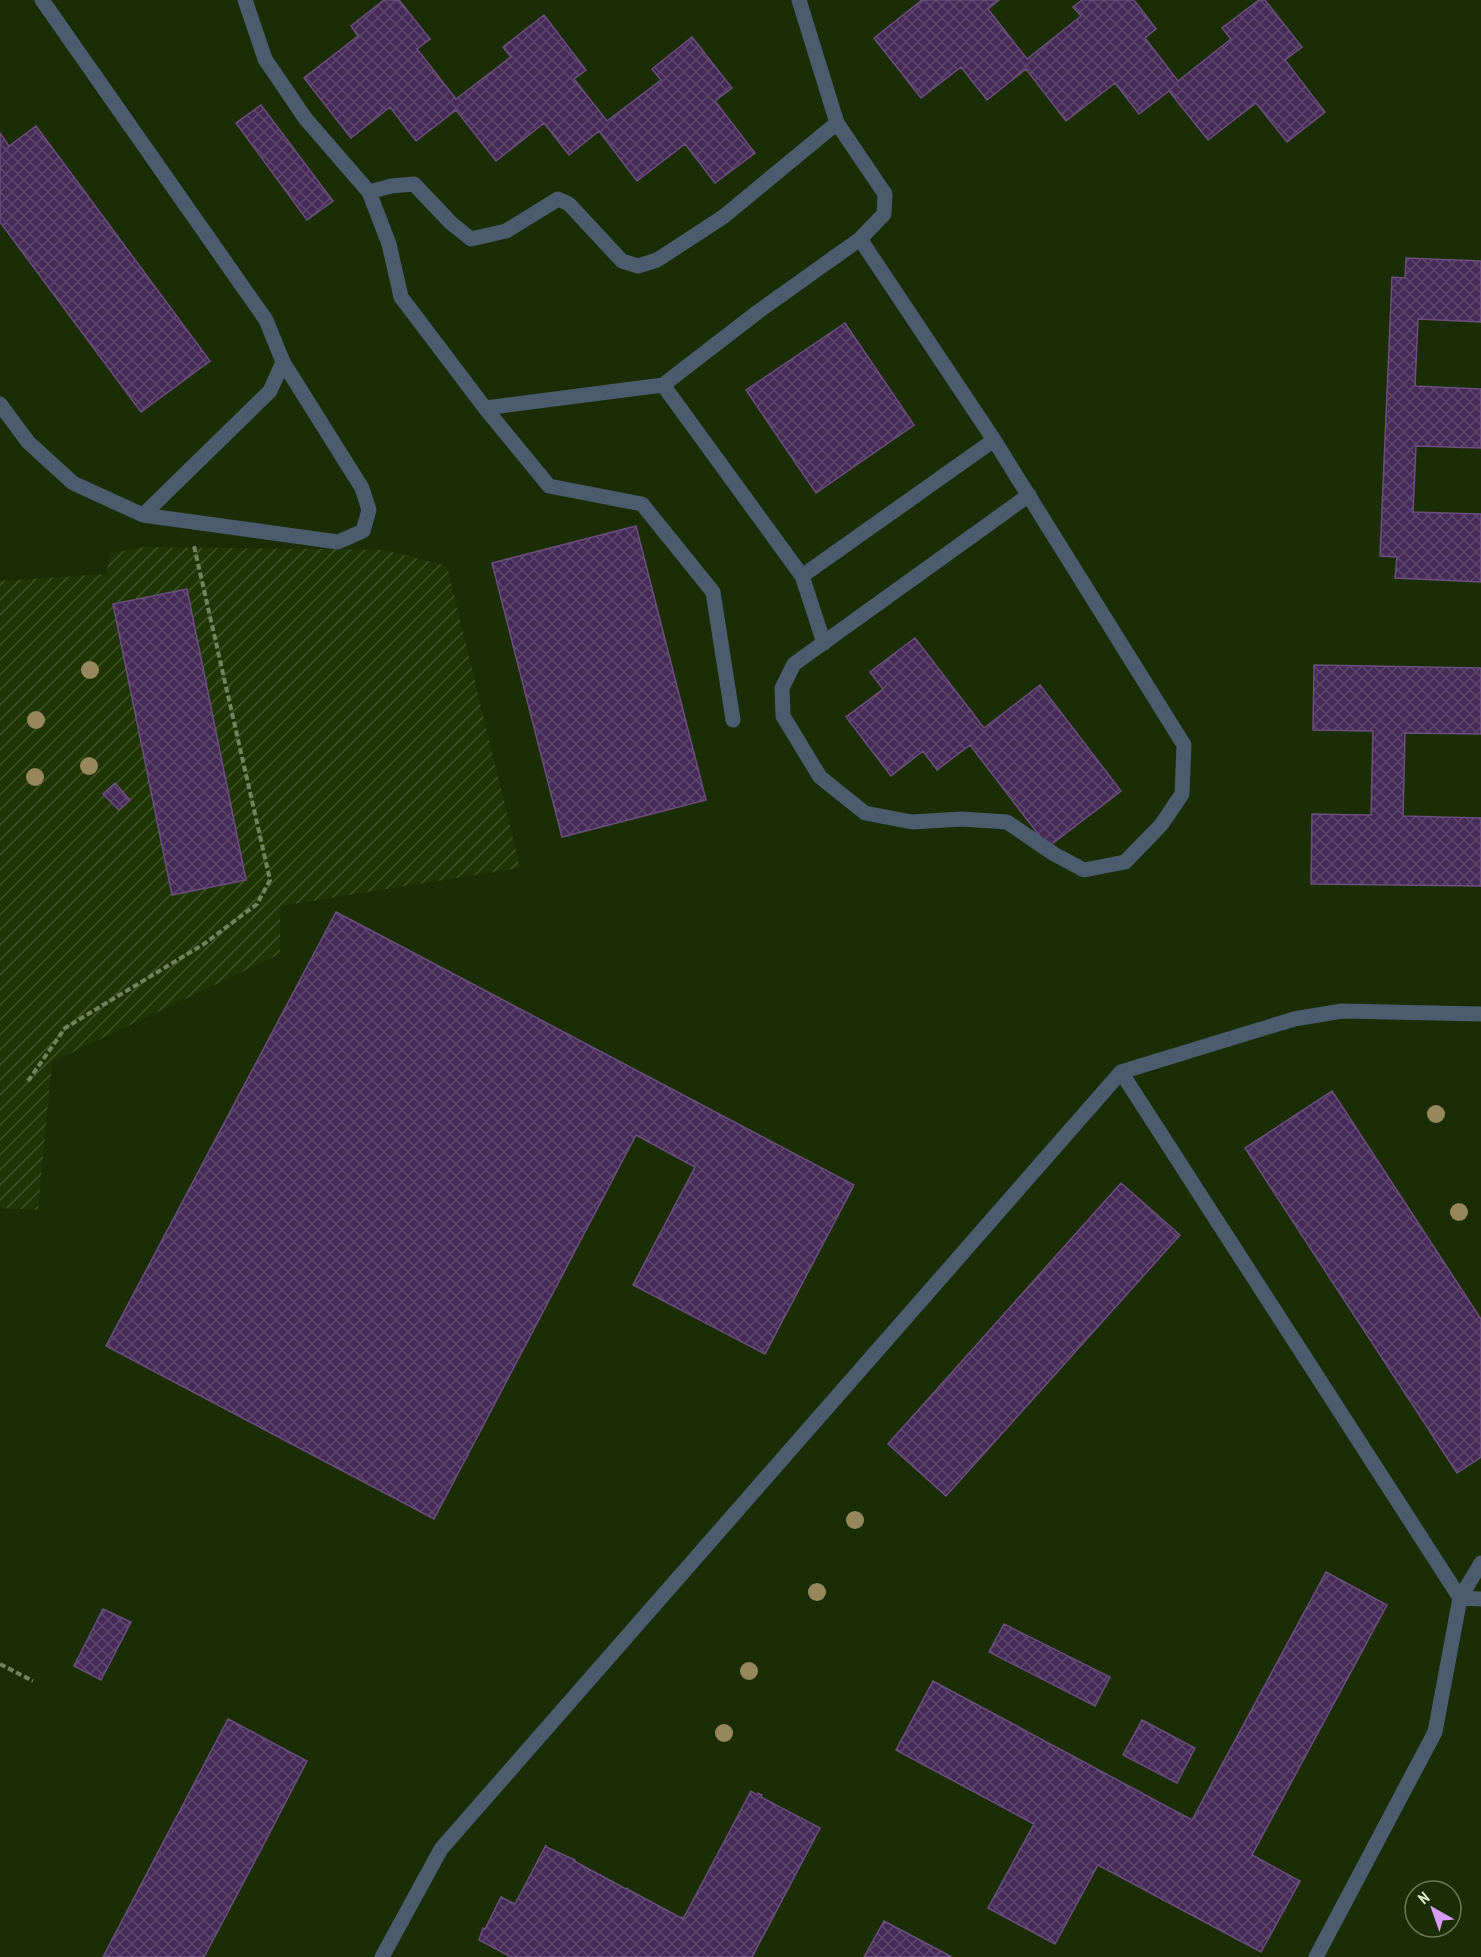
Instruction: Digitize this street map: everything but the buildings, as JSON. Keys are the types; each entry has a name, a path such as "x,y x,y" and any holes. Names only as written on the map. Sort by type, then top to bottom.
{"lane":[{"path":"0,404 28,442 72,483 143,515 338,542 363,531 369,510 363,488 283,362 266,320 42,0"},
{"path":"245,0 265,59 305,118 369,192 388,244 400,297 485,408 549,486 642,504 712,592 733,720"},
{"path":"485,408 663,385 759,311 860,239 884,214 885,194 837,123 799,0"},
{"path":"369,192 391,186 414,184 451,223 471,239 506,231 558,199 569,204 622,261 638,267 657,260 723,217 837,123"},
{"path":"860,239 994,440 1029,495 1184,745 1182,794 1161,825 1125,862 1084,870 1054,854 1007,822 961,819 912,822 865,813 820,777 783,716 782,688 794,664 1029,495"},
{"path":"143,515 270,391 283,362"},
{"path":"663,385 802,576 824,643"},
{"path":"802,576 994,440"},
{"path":"382,1957 441,1849 1121,1072 1294,1019 1342,1011 1481,1014"},
{"path":"1121,1072 1460,1598"},
{"path":"1316,1957 1435,1732 1460,1598 1481,1563"},
{"path":"1460,1598 1481,1599"}],"path":[{"path":"28,1081 66,1028 204,944 257,904 270,880 188,521"},
{"path":"0,1664 33,1681"}],"shaded area":[{"path":"144,547 385,550 447,566 520,868 280,906 280,954 52,1062 38,1210 0,1208 0,581 106,574 111,553"}]}
